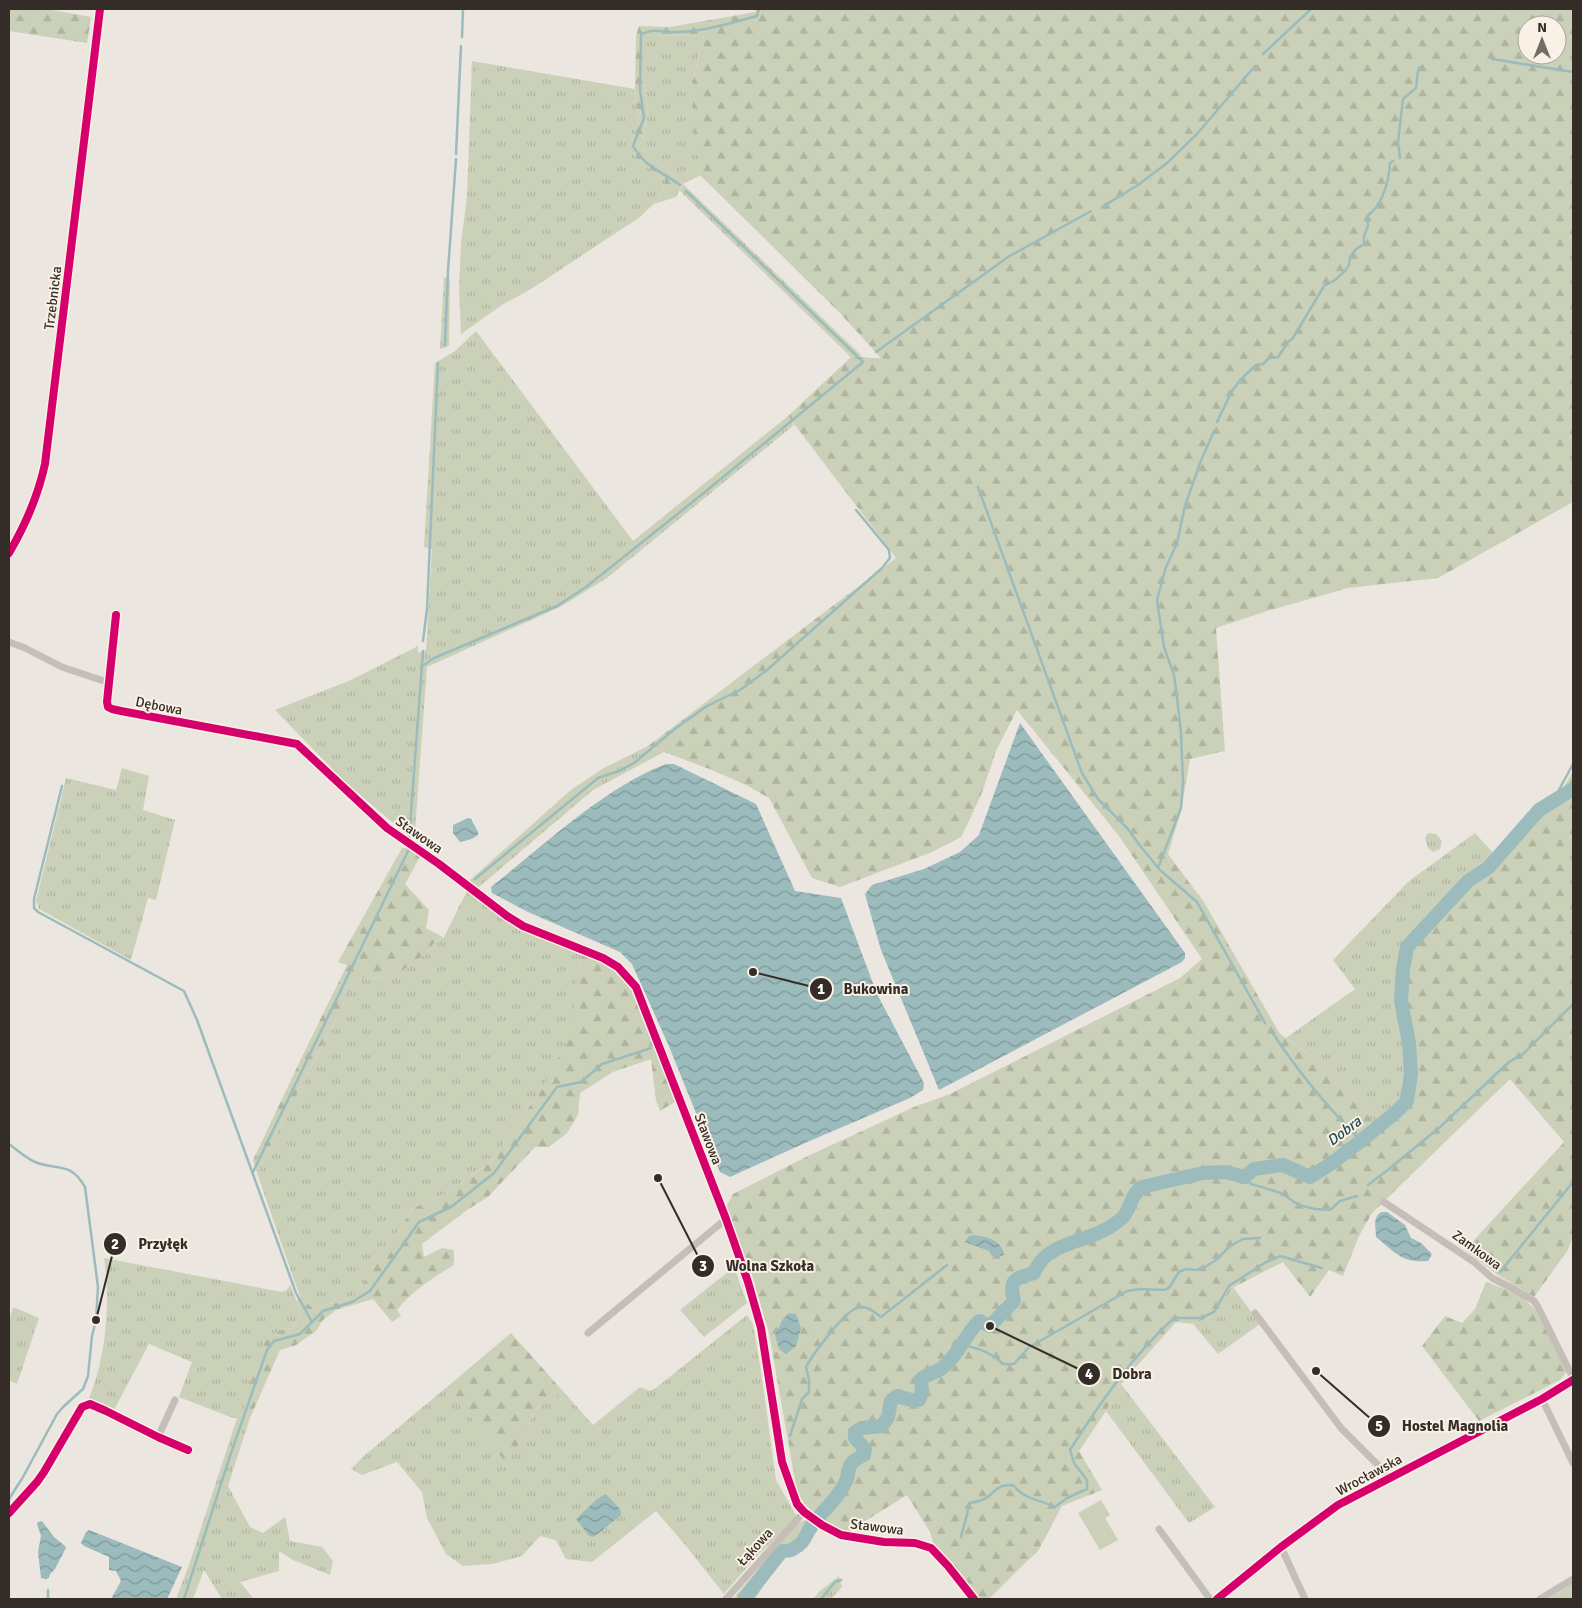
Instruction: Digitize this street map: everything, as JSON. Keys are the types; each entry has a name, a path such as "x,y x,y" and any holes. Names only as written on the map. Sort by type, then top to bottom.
{"street":[{"name":"Trzebnicka","path":"9,553 26,524 35,502 45,464 100,9"},
{"name":"Dębowa","path":"116,615 108,707 297,744"},
{"path":"9,642 62,667 110,683"},
{"name":"Stawowa","path":"297,744 387,828 439,864 507,916 523,926 603,958 618,967 636,987 726,1219 748,1282 762,1328 782,1462 798,1504 812,1518 841,1535 884,1542 915,1544 931,1548 974,1599"},
{"name":"Zamkowa","path":"1384,1202 1466,1256 1492,1278 1534,1300 1573,1379"},
{"path":"588,1334 726,1219"},
{"path":"1255,1313 1341,1428 1381,1468 1388,1478"},
{"name":"Wrocławska","path":"1217,1599 1281,1547 1338,1505 1542,1399 1573,1379"},
{"path":"1542,1399 1573,1463"},
{"path":"158,1437 175,1400"},
{"path":"9,1513 40,1477 82,1406 90,1404 188,1450"},
{"name":"Łąkowa","path":"726,1599 804,1512"},
{"path":"1159,1529 1210,1599"},
{"path":"1281,1547 1305,1599"},
{"path":"1540,1599 1573,1580"}],"green space":[{"path":"9,9 47,9 91,17 87,43 9,31"},
{"path":"756,9 1573,9 1573,502 1438,578 1348,588 1216,628 1225,751 1190,759 1181,811 1168,854 1204,902 1280,1034 1323,1064 1380,1129 1398,1115 1408,1102 1411,1091 1411,1043 1403,1000 1409,949 1470,885 1497,862 1560,794 1573,771 1573,1236 1568,1250 1534,1297 1498,1275 1465,1250 1564,1142 1510,1079 1372,1213 1359,1236 1343,1276 1329,1270 1310,1297 1283,1262 1232,1288 1217,1312 1212,1316 1193,1324 1176,1322 1121,1384 1106,1411 1079,1451 1102,1490 1062,1506 1038,1551 989,1599 980,1599 935,1548 930,1532 907,1495 846,1533 818,1516 802,1500 797,1492 769,1333 752,1275 726,1207 733,1194 810,1155 914,1107 950,1094 1180,978 1202,959 1119,836 1017,710 996,751 983,790 961,837 932,852 840,887 812,878 769,798 746,785 712,770 648,746 896,558 788,416 851,357 881,358 839,312 698,173 693,119 693,80 704,35 645,36 645,84 648,111 644,135 639,146 683,183 676,197 654,204 661,197 665,179 637,160 629,147 639,120 635,89 636,36 639,26 670,27 755,12"},
{"path":"704,35 693,80 698,173 701,175 683,184 862,356 851,357 684,195 680,190 683,183 639,146 644,135 648,111 645,84 645,36"},
{"path":"472,61 635,89 639,120 629,147 637,160 665,179 661,197 640,217 531,289 502,305 461,334 459,290 461,244 467,196"},
{"path":"444,277 450,280 449,346 440,349"},
{"path":"476,331 633,541 788,416 794,425 607,578 562,606 427,667 415,831 409,838 346,783 275,710 351,680 418,646 418,653 426,650 432,549 424,547 435,363 455,351"},
{"path":"648,746 664,752 593,790 479,887 472,883 470,880 572,789 604,768"},
{"path":"122,768 149,776 143,810 175,820 156,900 148,898 131,960 39,909 36,901 66,778 116,790"},
{"path":"1428,833 1436,834 1442,841 1440,849 1433,852 1428,848 1425,838"},
{"path":"1475,833 1493,853 1486,864 1466,876 1416,936 1403,947 1399,965 1399,1001 1407,1042 1408,1063 1404,1091 1401,1104 1377,1126 1323,1064 1286,1038 1355,989 1333,960 1409,881"},
{"path":"402,848 421,855 405,884 429,910 426,928 443,937 435,942 424,955 399,973 382,977 356,979 257,1173 253,1160 347,965 338,962"},
{"path":"467,891 523,930 582,953 577,974 575,1026 545,1085 491,1162 445,1194 413,1208 356,1294 343,1301 325,1305 316,1311 301,1300 257,1173 356,979 382,977 399,973 424,955 435,942 444,937"},
{"path":"582,953 610,965 632,987 675,1102 660,1111 656,1100 651,1059 613,1072 580,1093 578,1115 567,1133 549,1147 535,1147 488,1197 467,1210 422,1244 424,1257 442,1248 454,1250 454,1265 409,1297 397,1310 401,1316 392,1322 373,1299 336,1310 323,1320 316,1331 296,1345 280,1350 250,1418 243,1413 248,1389 266,1339 281,1330 293,1328 300,1318 297,1302 298,1296 316,1311 325,1305 343,1301 356,1294 413,1208 445,1194 491,1162 545,1085 574,1026 577,974"},
{"path":"104,1258 282,1292 287,1290 290,1285 297,1302 300,1317 293,1328 281,1330 243,1413 250,1418 228,1486 250,1527 263,1533 285,1517 290,1541 322,1547 333,1561 330,1575 293,1560 279,1551 279,1571 240,1582 254,1599 222,1599 204,1570 193,1599 176,1599 237,1418 179,1397 192,1362 149,1344 114,1410 88,1401 103,1349 107,1312"},
{"path":"734,1267 747,1303 704,1337 680,1310"},
{"path":"1486,1282 1518,1294 1536,1310 1567,1371 1560,1380 1479,1421 1422,1346 1445,1316 1462,1323 1475,1309"},
{"path":"1233,1287 1260,1324 1218,1354 1193,1324 1217,1312"},
{"path":"13,1307 39,1318 17,1384 9,1380 9,1321"},
{"path":"747,1315 753,1324 776,1480 797,1517 755,1558 724,1594 656,1511 592,1562 566,1559 556,1540 540,1536 522,1556 492,1564 463,1566 446,1554 427,1518 422,1492 397,1462 362,1475 351,1469 365,1455 447,1387 507,1463 526,1432 534,1412 543,1400 557,1392 564,1404 570,1399 593,1425 640,1387 650,1391 657,1387"},
{"path":"511,1333 570,1399 564,1404 557,1392 543,1400 534,1412 526,1432 507,1464 447,1387"},
{"path":"1121,1384 1215,1507 1189,1523 1106,1411"},
{"path":"1101,1500 1110,1515 1105,1518 1118,1540 1100,1550 1078,1513"},
{"path":"808,1519 818,1529 809,1544 782,1558 755,1599 733,1599 798,1523"},
{"path":"839,1576 842,1587 831,1599 813,1599 820,1591"},
{"path":"1573,1583 1573,1599 1548,1599"}],"water":[{"path":"1020,723 1185,953 1185,958 1182,962 939,1090 881,950 865,894 872,885 924,869 960,852 979,835"},
{"path":"666,764 674,764 756,804 795,891 841,898 877,994 924,1083 923,1090 910,1098 730,1177 720,1172 668,1044 632,964 620,952 528,912 492,893 491,887 598,802 643,774"},
{"path":"468,818 471,819 478,835 472,839 460,842 453,833 453,825"},
{"path":"1382,1212 1387,1212 1405,1225 1411,1238 1421,1243 1432,1254 1428,1261 1405,1259 1376,1237 1376,1219"},
{"path":"974,1235 993,1240 1003,1250 1004,1255 992,1256 989,1251 965,1242 969,1236"},
{"path":"789,1313 796,1314 801,1328 796,1346 786,1354 779,1349 775,1335 783,1319"},
{"path":"606,1494 620,1509 621,1515 594,1537 589,1536 576,1519 597,1499"},
{"path":"42,1521 54,1537 66,1548 55,1569 49,1578 46,1579 41,1578 38,1552 41,1536 37,1524"},
{"path":"89,1530 182,1567 167,1599 111,1599 121,1581 116,1571 109,1570 109,1557 81,1543 86,1532"}],"waterway":[{"path":"462,37 463,9"},
{"path":"680,185 648,164 633,146 644,118 640,90 641,35 649,31 689,31 718,26 757,16 759,9"},
{"path":"1263,54 1311,9"},
{"path":"456,154 461,46"},
{"path":"1492,59 1573,72"},
{"path":"1102,207 1138,185 1167,163 1197,134 1255,66"},
{"path":"1400,158 1398,142 1403,99 1416,88 1420,67"},
{"path":"445,345 456,159"},
{"path":"1217,422 1231,393 1240,380 1256,365 1263,364 1269,358 1278,357 1293,338 1324,286 1335,280 1345,271 1349,265 1350,257 1356,249 1364,244 1364,236 1368,226 1367,216 1381,199 1387,185 1390,163 1393,161"},
{"path":"421,667 434,658 557,606 586,587 863,362 686,191"},
{"path":"876,352 1008,257 1091,211"},
{"path":"423,641 427,609 438,363"},
{"path":"1158,868 1181,808 1183,782 1181,733 1174,675 1164,647 1157,600 1166,567 1177,543 1185,506 1200,463 1214,431"},
{"path":"978,487 1082,773 1098,799 1128,829 1160,870 1197,902 1265,1023"},
{"path":"475,879 598,778 619,771 634,763 676,728 707,706 740,690 767,670 882,568 890,558 889,550 856,510"},
{"path":"409,840 423,651"},
{"path":"1554,799 1573,764"},
{"path":"62,786 34,899 34,908 38,912 184,991 197,1020 296,1293 312,1322"},
{"name":"Dobra","path":"744,1599 782,1551 791,1550 800,1544 812,1525 841,1491 847,1480 850,1465 864,1455 865,1449 855,1438 855,1432 862,1428 882,1426 888,1417 891,1401 897,1396 915,1401 919,1400 922,1392 921,1379 940,1370 948,1363 979,1321 990,1326 1014,1301 1012,1288 1015,1281 1034,1273 1047,1255 1066,1244 1098,1233 1116,1223 1124,1216 1133,1197 1142,1187 1203,1173 1225,1172 1245,1177 1254,1169 1283,1165 1310,1177 1332,1163 1395,1113 1407,1101 1411,1074 1409,1043 1401,1001 1403,969 1407,947 1468,881 1488,868 1539,810 1573,789"},
{"path":"253,1172 409,849"},
{"path":"1368,1185 1440,1127 1509,1062 1523,1054 1573,1004"},
{"path":"1270,1029 1312,1088 1361,1141"},
{"path":"184,1599 230,1456 267,1350 274,1341 300,1334 323,1311 352,1302 370,1291 419,1222 451,1207 494,1173 557,1087 581,1082 602,1064 651,1048"},
{"path":"9,1144 35,1162 69,1170 74,1173 85,1187 98,1287 96,1320 92,1336 88,1376 83,1389 57,1414 9,1499"},
{"path":"1245,1177 1251,1184 1281,1193 1299,1205 1315,1209 1330,1210 1340,1201 1357,1196"},
{"path":"1500,1272 1573,1182"},
{"path":"960,1345 983,1351 994,1356 1003,1364 1014,1364 1028,1348 1127,1291 1140,1289 1164,1290 1169,1288 1179,1272 1186,1269 1196,1270 1205,1267 1216,1260 1230,1246 1243,1239 1260,1238"},
{"path":"961,1537 970,1503 985,1499 1002,1486 1013,1485 1022,1494 1055,1507 1067,1498 1087,1489 1087,1480 1074,1463 1070,1450 1118,1380 1159,1332 1174,1318 1201,1318 1214,1312 1229,1286 1266,1262 1280,1256 1322,1268"},
{"path":"790,1436 802,1399 809,1392 806,1367 837,1325 851,1311 860,1307 870,1309 881,1317 947,1265"},
{"path":"821,1599 835,1582 841,1580"},
{"path":"48,1590 48,1599"}],"cycle path":[{"path":"9,553 31,510 45,464 100,9"},
{"path":"116,615 108,707 297,744 387,828 439,864 507,916 523,926 603,958 618,967 636,987 726,1219 748,1282 761,1328 782,1462 797,1504 804,1512 822,1525 841,1535 884,1542 915,1543 931,1548 974,1599"},
{"path":"1217,1599 1281,1547 1338,1505 1542,1399 1573,1380"},
{"path":"9,1513 44,1472 82,1407 90,1404 188,1450"}],"place":[{"name":"Bukowina","path":"753,972"},
{"name":"Wolna Szkoła","path":"658,1178"},
{"name":"Przyłęk","path":"96,1320"},
{"name":"Dobra","path":"990,1326"},
{"name":"Hostel Magnolia","path":"1316,1371"}]}
